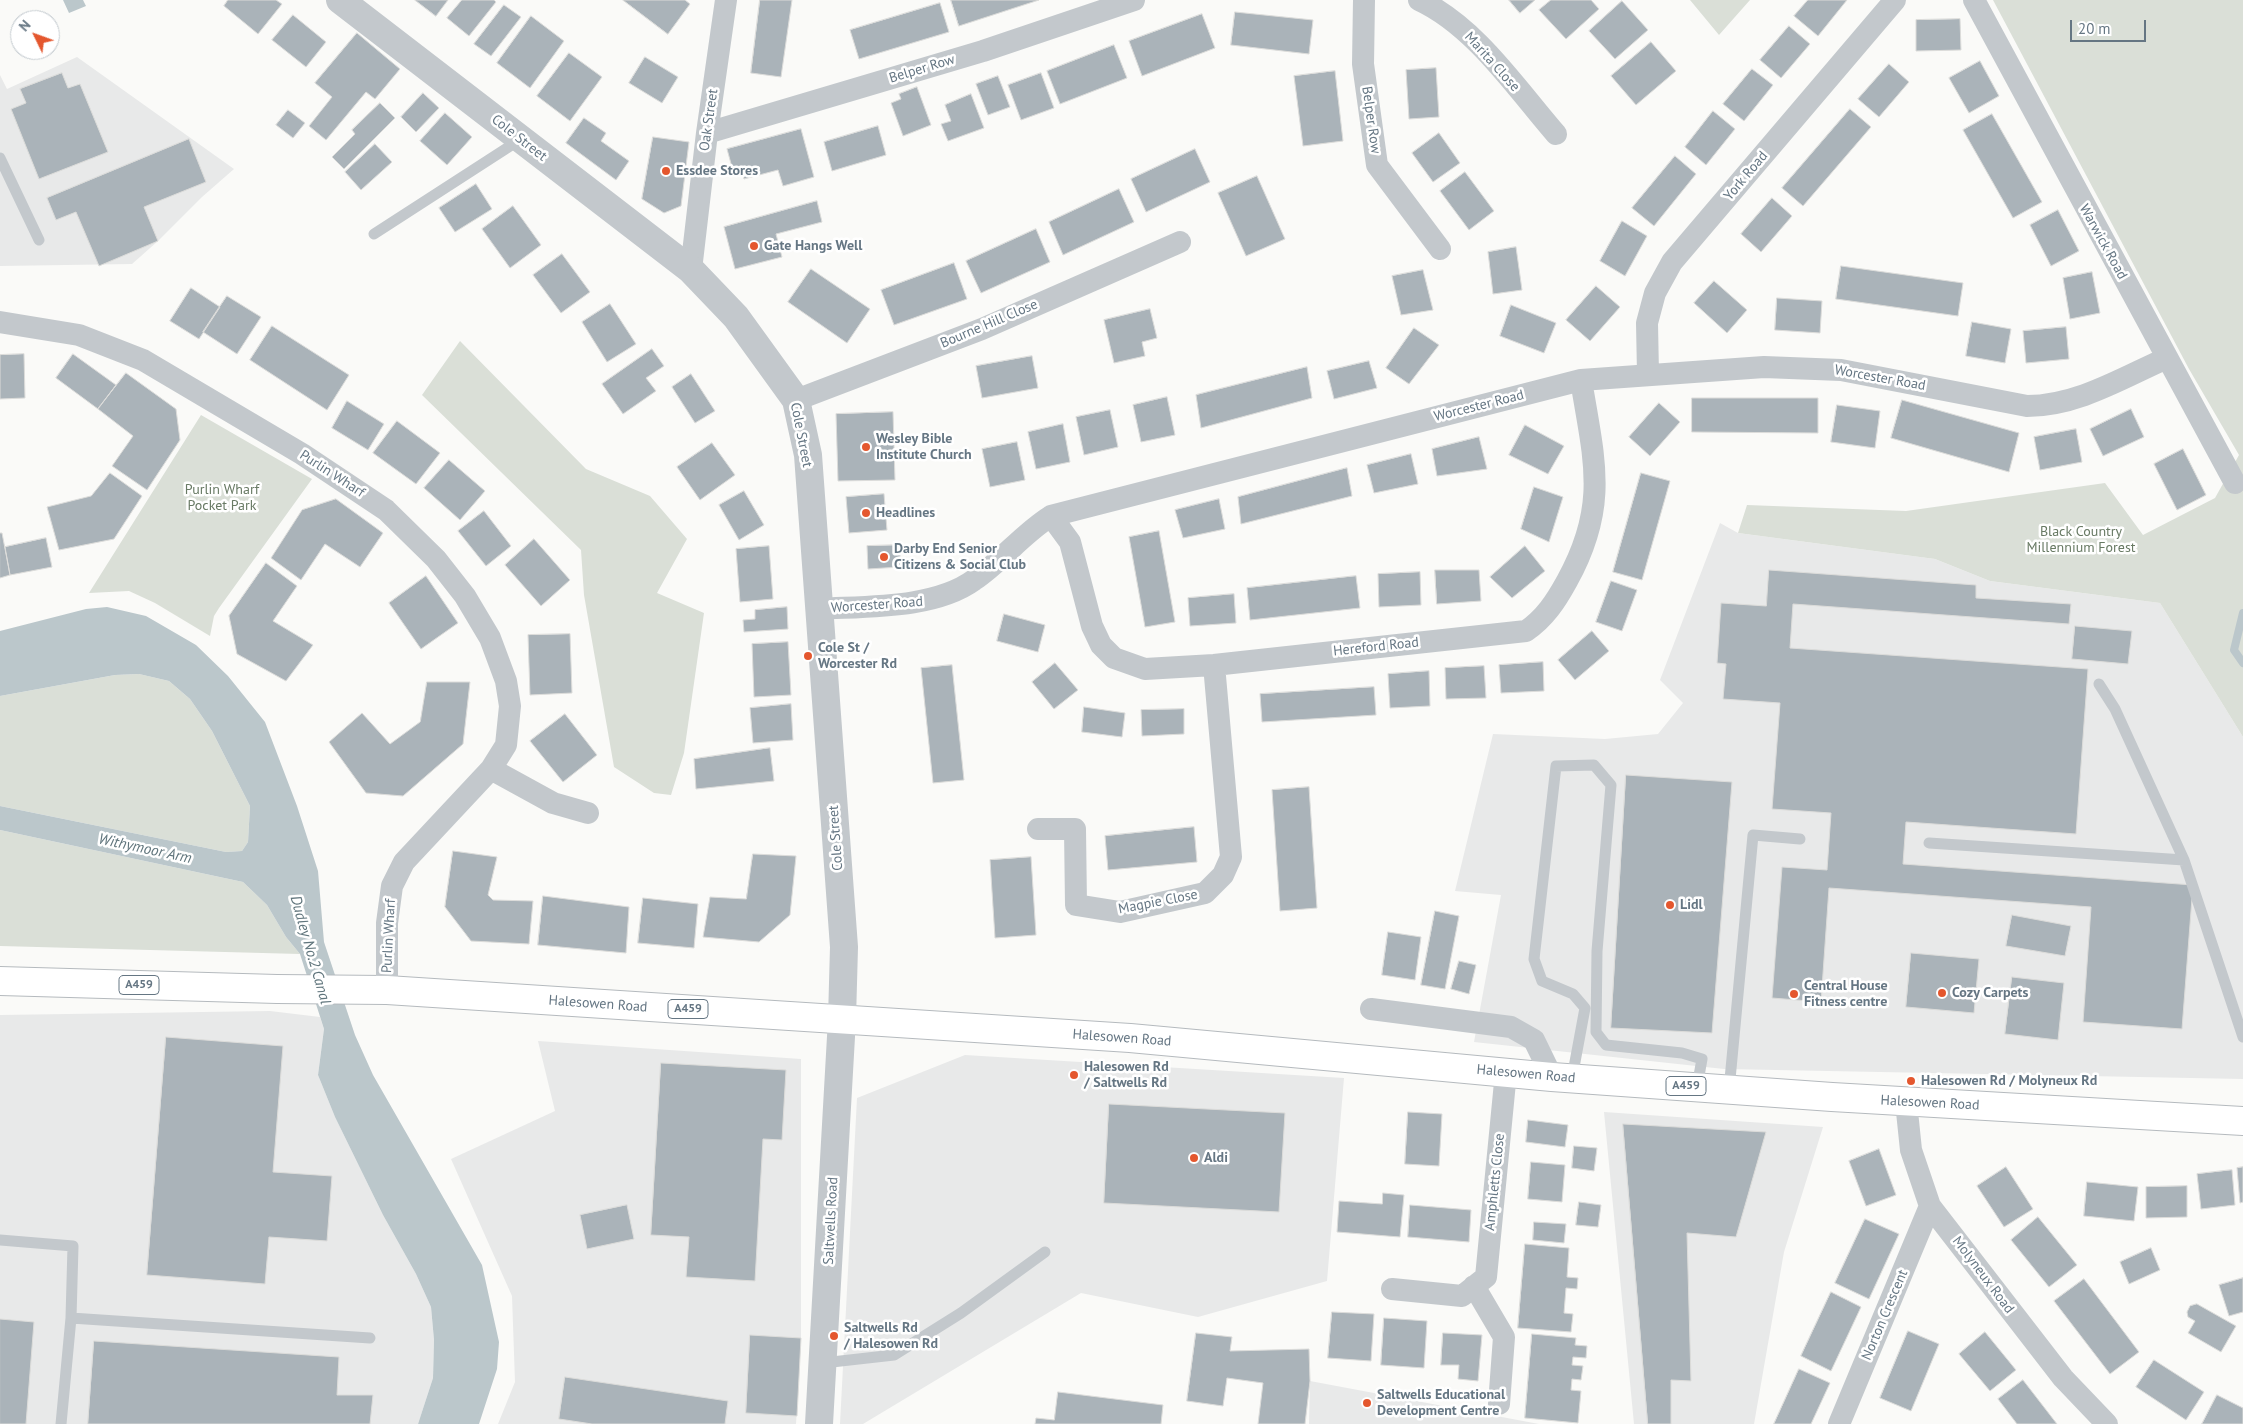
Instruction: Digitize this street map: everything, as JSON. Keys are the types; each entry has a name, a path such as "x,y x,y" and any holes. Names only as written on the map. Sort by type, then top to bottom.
{"main road":[{"name":"Halesowen Road","path":"0,981 277,990 376,990 842,1019 1130,1038 1562,1078 1906,1102 2243,1121"}],"street":[{"name":"Cole Street","path":"340,0 691,270 736,317 796,400 808,455 844,947 842,1019"},
{"name":"Oak Street","path":"691,270 707,133 726,0"},
{"name":"Belper Row","path":"707,133 983,51 1134,0"},
{"name":"Belper Row","path":"1364,0 1363,64 1377,165 1440,249"},
{"name":"Marita Close","path":"1419,0 1433,6 1472,37 1556,134"},
{"name":"York Road","path":"1648,374 1647,323 1655,293 1672,262 1895,0"},
{"name":"Warwick Road","path":"1974,0 2235,483"},
{"name":"Bourne Hill Close","path":"796,400 982,329 1180,242"},
{"name":"Purlin Wharf","path":"0,322 79,335 143,360 302,454 386,510 436,559 465,596 490,638 506,681 510,706 506,745 491,769 404,862 392,886 376,990"},
{"name":"Worcester Road","path":"818,609 928,601 974,581 1033,527 1051,516 1581,380 1764,366 1841,370 2027,406 2050,406 2092,392 2166,358"},
{"name":"Hereford Road","path":"1051,516 1070,542 1092,626 1102,644 1114,658 1145,669 1214,665 1526,631 1539,622 1556,601 1578,561 1590,527 1596,495 1594,462 1581,380"},
{"name":"Magpie Close","path":"1038,829 1075,829 1076,905 1120,912 1205,893 1223,875 1232,857 1214,665"},
{"path":"491,769 553,803 588,813"},
{"path":"1371,1009 1511,1027 1534,1040 1562,1078"},
{"name":"Saltwells Road","path":"819,1424 842,1019"},
{"name":"Amphletts Close","path":"1474,1286 1486,1277 1506,1072"},
{"name":"Molyneux Road","path":"1906,1102 1912,1150 1930,1206 2063,1378 2107,1424"},
{"name":"Norton Crescent","path":"1840,1424 1930,1206"},
{"path":"1392,1289 1462,1296 1474,1286 1504,1337 1499,1404"}],"lane":[{"path":"374,234 521,139"},
{"path":"0,158 39,240"},
{"path":"2099,684 2115,709 2184,860 2243,1037"},
{"path":"1562,1078 1585,1008 1573,994 1542,981 1534,959 1556,766 1594,765 1611,785 1597,952 1596,1032 1606,1045 1682,1053 1702,1059 1697,1087"},
{"path":"1729,1090 1753,834 1800,839"},
{"path":"1929,843 2184,860"},
{"path":"0,1240 73,1246 71,1318 61,1424"},
{"path":"823,1363 894,1355 961,1313 1045,1252"},
{"path":"71,1318 370,1338"}],"shaded area":[{"path":"77,57 234,169 132,264 0,266 0,75 7,89"},
{"path":"1720,523 1738,533 1935,559 1990,581 2160,603 2243,737 2243,1079 1724,1069 1474,1042 1501,895 1455,891 1493,734 1605,739 1658,734 1683,703 1660,680"},
{"path":"270,1011 320,1017 324,1029 318,1075 335,1117 431,1307 434,1340 433,1378 418,1424 0,1424 0,1015"},
{"path":"538,1041 801,1059 801,1338 796,1424 498,1424 515,1382 512,1296 451,1159 555,1111"},
{"path":"965,1055 1344,1078 1327,1281 1198,1317 1081,1293 863,1424 840,1424 857,1098"},
{"path":"1604,1112 1823,1127 1784,1252 1754,1424 1634,1424"},
{"name":"Saltwells Educational Development Centre","path":"1310,1381 1539,1424 1309,1424"}],"green space":[{"path":"1690,0 1750,0 1719,35"},
{"name":"Black Country Millennium Forest","path":"1993,0 2243,0 2243,737 2160,603 1990,581 1935,559 1738,533 1747,505 1906,511 2105,483 2143,535 2215,498 2239,455 2189,369"},
{"path":"460,341 586,469 650,496 687,539 657,593 704,613 684,753 671,795 654,793 614,767 584,595 581,550 422,395"},
{"name":"Purlin Wharf Pocket Park","path":"201,415 312,479 219,608 214,616 210,636 155,603 129,591 89,593"},
{"path":"139,674 169,681 190,699 212,731 250,806 248,842 242,851 226,852 0,806 0,696 115,675"},
{"path":"0,830 243,882 267,905 286,937 300,954 0,946"}],"water":[{"path":"63,0 83,0 86,6 69,13"},
{"path":"107,607 146,616 196,645 228,676 265,722 297,806 318,871 324,942 355,1035 373,1075 482,1265 499,1342 497,1369 479,1424 418,1424 433,1378 434,1340 431,1307 335,1117 318,1075 324,1029 300,954 286,937 267,905 243,882 0,830 0,806 226,852 242,851 248,842 250,806 212,731 190,699 169,681 139,674 115,675 0,696 0,631 86,609"}],"building":[{"path":"228,0 276,0 282,4 258,34 224,6"},
{"path":"415,0 448,0 436,16"},
{"path":"462,0 494,0 496,2 469,36 447,18"},
{"path":"623,0 685,0 690,4 668,34"},
{"path":"760,0 792,0 781,77 751,73"},
{"path":"951,0 1039,0 959,26"},
{"path":"1509,0 1535,0 1520,13"},
{"path":"1551,0 1591,0 1599,9 1566,39 1539,10"},
{"path":"1808,0 1847,0 1818,36 1794,16"},
{"path":"1622,1 1648,30 1615,59 1589,31"},
{"path":"940,3 949,32 859,59 850,30"},
{"path":"504,5 521,17 491,56 474,44"},
{"path":"1235,12 1313,20 1309,54 1231,45"},
{"path":"1202,14 1215,48 1142,76 1129,41"},
{"path":"293,15 326,42 306,67 272,40"},
{"path":"531,16 564,41 530,88 497,63"},
{"path":"1960,19 1961,50 1916,51 1916,20"},
{"path":"1789,26 1810,44 1781,78 1760,60"},
{"path":"357,33 400,69 375,99 366,92 326,140 309,126 332,97 315,83"},
{"path":"1651,42 1676,71 1636,105 1611,76"},
{"path":"1114,45 1127,78 1060,104 1047,71"},
{"path":"569,53 602,77 570,121 537,96"},
{"path":"645,57 678,77 662,103 629,83"},
{"path":"1980,61 1999,96 1969,113 1949,78"},
{"path":"1889,64 1909,82 1879,117 1858,99"},
{"path":"1436,68 1439,117 1409,119 1406,70"},
{"path":"1752,69 1773,85 1744,121 1723,104"},
{"path":"1335,71 1343,141 1303,146 1294,76"},
{"path":"62,73 68,88 80,84 108,152 39,179 11,109 26,103 20,89"},
{"path":"1041,73 1054,108 1021,120 1008,85"},
{"path":"998,76 1010,107 988,115 976,84"},
{"path":"917,87 931,125 903,136 891,103 901,99 899,94"},
{"path":"423,93 439,108 416,132 401,117"},
{"path":"971,94 984,128 948,141 941,124 951,121 945,105"},
{"path":"380,103 395,118 344,169 332,157 355,134 352,130"},
{"path":"1850,109 1871,127 1803,206 1782,188"},
{"path":"288,110 305,123 293,138 276,125"},
{"path":"1713,111 1735,129 1706,165 1685,147"},
{"path":"445,113 472,137 447,165 420,141"},
{"path":"1992,114 2042,202 2013,218 1963,130"},
{"path":"584,118 606,133 601,141 629,161 616,180 566,143"},
{"path":"878,126 886,155 832,171 824,142"},
{"path":"801,129 814,177 783,186 778,170 744,179 741,169 733,171 727,149"},
{"path":"1439,133 1460,163 1433,182 1412,153"},
{"name":"Essdee Stores","path":"653,137 689,142 681,206 664,213 642,199"},
{"path":"189,139 206,182 144,207 158,241 99,266 76,212 56,220 47,198"},
{"path":"375,144 392,162 361,190 345,172"},
{"path":"1195,149 1210,182 1146,212 1131,179"},
{"path":"1675,156 1696,174 1654,226 1632,208"},
{"path":"1465,172 1494,211 1469,230 1440,191"},
{"path":"1257,176 1285,239 1246,256 1218,193"},
{"path":"476,184 492,209 455,232 439,208"},
{"path":"1119,189 1134,222 1063,255 1049,222"},
{"path":"1772,198 1792,216 1761,252 1741,234"},
{"name":"Gate Hangs Well","path":"817,201 822,222 776,234 782,257 735,269 724,227"},
{"path":"513,206 541,245 510,268 482,229"},
{"path":"2058,210 2079,251 2051,266 2030,225"},
{"path":"1622,221 1647,236 1625,276 1600,261"},
{"path":"1036,229 1050,262 981,293 966,261"},
{"path":"1516,247 1522,290 1493,294 1488,252"},
{"path":"562,254 590,292 561,313 533,275"},
{"path":"954,263 967,299 894,325 881,290"},
{"path":"1841,266 1963,283 1958,316 1836,299"},
{"path":"811,269 870,309 847,343 788,302"},
{"path":"1423,270 1433,310 1401,315 1392,276"},
{"path":"2092,272 2100,313 2070,319 2063,278"},
{"path":"1714,281 1747,310 1727,333 1694,303"},
{"path":"1596,286 1620,307 1590,341 1566,320"},
{"path":"191,288 220,307 199,339 170,321"},
{"path":"227,296 261,317 237,354 203,332"},
{"path":"1777,298 1822,301 1820,333 1775,330"},
{"path":"610,304 636,344 607,362 582,322"},
{"path":"1511,305 1556,323 1544,353 1500,336"},
{"path":"1150,309 1157,338 1142,342 1145,356 1114,363 1104,320"},
{"path":"1972,322 2011,329 2005,363 1966,356"},
{"path":"272,326 349,375 327,410 250,360"},
{"path":"2066,327 2069,359 2026,363 2023,331"},
{"path":"1414,328 1439,345 1409,384 1386,368"},
{"path":"652,349 664,366 646,378 656,391 623,414 602,384"},
{"path":"24,354 25,398 0,399 0,355"},
{"path":"73,354 116,385 98,409 56,378"},
{"path":"1032,356 1038,388 982,398 976,366"},
{"path":"1369,361 1377,388 1334,399 1327,371"},
{"path":"1307,367 1312,398 1201,428 1196,395"},
{"path":"126,373 176,409 180,440 147,490 112,466 133,436 98,409"},
{"path":"691,374 715,411 695,423 672,387"},
{"path":"1167,397 1175,435 1141,442 1133,405"},
{"path":"1692,398 1818,398 1818,433 1692,432"},
{"path":"1902,400 2019,433 2009,472 1891,438"},
{"path":"347,401 384,424 368,450 332,428"},
{"path":"1659,403 1680,422 1650,456 1629,437"},
{"path":"1837,405 1880,411 1875,448 1831,442"},
{"path":"2131,409 2144,437 2103,456 2090,429"},
{"path":"1110,410 1118,447 1084,455 1076,417"},
{"name":"Wesley Bible Institute Church","path":"893,412 895,480 838,481 836,414"},
{"path":"397,421 440,453 416,484 373,453"},
{"path":"1063,424 1070,462 1036,469 1028,432"},
{"path":"1525,425 1564,446 1548,474 1509,455"},
{"path":"2076,429 2082,462 2040,470 2034,437"},
{"path":"1479,437 1487,469 1437,476 1432,449"},
{"path":"1017,442 1025,480 990,487 982,449"},
{"path":"712,443 735,475 700,500 677,467"},
{"path":"2183,449 2206,495 2177,510 2154,464"},
{"path":"1411,454 1418,484 1374,493 1367,465"},
{"path":"449,460 485,491 460,520 424,488"},
{"path":"1347,468 1352,496 1241,524 1238,497"},
{"path":"110,473 142,496 114,539 59,550 47,507 91,496"},
{"path":"1641,473 1670,481 1642,580 1613,572"},
{"path":"1534,487 1563,497 1549,542 1521,529"},
{"path":"744,491 764,525 739,540 719,505"},
{"name":"Headlines","path":"884,494 887,530 849,533 846,497"},
{"path":"336,499 383,533 360,567 325,544 301,580 271,558 302,510"},
{"path":"1219,499 1225,529 1183,538 1175,510"},
{"path":"484,511 511,546 486,566 458,531"},
{"path":"1159,531 1175,622 1145,627 1129,537"},
{"path":"0,533 2,533 10,575 0,578"},
{"path":"46,538 52,567 10,575 5,547"},
{"path":"534,539 570,580 541,606 505,565"},
{"name":"Darby End Senior Citizens & Social Club","path":"900,545 900,567 868,569 867,546"},
{"path":"769,546 773,599 740,602 736,549"},
{"path":"1525,546 1545,571 1512,598 1490,577"},
{"path":"266,563 297,586 273,621 313,645 286,681 237,654 229,616"},
{"path":"1435,570 1479,570 1481,601 1437,604"},
{"path":"1769,570 1976,585 1976,598 2071,604 2069,624 1793,604 1790,648 2088,669 2076,834 1906,822 1903,864 2193,885 2182,1029 2083,1022 2091,907 1829,888 1821,1002 1772,998 1782,867 1827,870 1831,813 1772,809 1780,703 1723,699 1726,664 1717,663 1721,603 1766,606"},
{"path":"1420,572 1421,605 1379,607 1378,574"},
{"path":"426,576 458,623 421,649 389,603"},
{"path":"1356,576 1360,608 1250,620 1247,588"},
{"path":"1611,581 1637,590 1622,631 1596,622"},
{"path":"1234,594 1236,623 1190,626 1188,598"},
{"path":"787,607 788,629 744,632 743,620 755,619 755,610"},
{"path":"1004,614 1045,625 1038,652 997,641"},
{"path":"2075,626 2132,631 2128,664 2072,659"},
{"path":"1592,631 1609,651 1575,680 1558,660"},
{"path":"570,634 572,693 530,695 528,635"},
{"path":"788,642 791,695 754,697 752,644"},
{"path":"1543,662 1544,691 1501,693 1499,665"},
{"path":"1055,663 1078,690 1054,709 1032,682"},
{"path":"952,665 964,780 933,783 921,668"},
{"path":"1484,666 1486,698 1446,699 1445,668"},
{"path":"1429,671 1430,706 1390,708 1388,674"},
{"path":"427,682 470,682 463,744 403,796 366,793 329,742 362,713 390,744 420,722"},
{"path":"1374,687 1376,715 1262,722 1260,694"},
{"path":"791,704 793,740 753,743 750,708"},
{"path":"1084,707 1125,713 1122,737 1082,732"},
{"path":"1184,709 1184,734 1142,736 1141,710"},
{"path":"565,714 597,755 563,782 530,741"},
{"path":"770,748 774,781 696,789 694,759"},
{"name":"Lidl","path":"1626,775 1732,782 1712,1033 1611,1028"},
{"path":"1309,787 1317,908 1280,911 1272,790"},
{"path":"1194,827 1197,862 1108,870 1105,836"},
{"path":"453,851 497,857 488,895 493,900 533,901 529,944 471,941 445,907"},
{"path":"753,854 796,856 790,915 759,942 703,937 710,897 746,899"},
{"path":"1031,857 1036,935 995,938 990,860"},
{"path":"543,896 629,907 626,953 538,945"},
{"path":"643,898 698,904 694,948 638,943"},
{"path":"1435,911 1459,916 1445,989 1421,985"},
{"path":"2012,915 2071,926 2065,956 2006,946"},
{"path":"1388,932 1421,937 1415,980 1382,975"},
{"path":"1911,953 1979,959 1974,1013 1906,1007"},
{"path":"1459,961 1476,965 1469,994 1451,989"},
{"path":"2012,977 2064,983 2058,1040 2005,1034"},
{"path":"166,1037 283,1046 273,1172 332,1176 327,1241 269,1237 265,1284 147,1275"},
{"path":"661,1063 786,1070 782,1140 763,1139 755,1281 686,1277 689,1237 651,1235"},
{"name":"Aldi","path":"1109,1104 1285,1113 1279,1212 1104,1203"},
{"path":"1408,1112 1442,1114 1439,1166 1405,1164"},
{"path":"1528,1120 1568,1125 1565,1147 1526,1142"},
{"path":"1623,1124 1766,1132 1736,1237 1687,1233 1691,1381 1671,1380 1671,1424 1648,1424"},
{"path":"1574,1146 1597,1148 1594,1171 1572,1168"},
{"path":"1879,1149 1896,1195 1866,1206 1849,1161"},
{"path":"1531,1162 1565,1165 1562,1202 1528,1199"},
{"path":"2006,1167 2033,1209 2004,1227 1977,1186"},
{"path":"2243,1167 2243,1202 2240,1203 2237,1168"},
{"path":"2232,1170 2235,1205 2201,1209 2197,1174"},
{"path":"2087,1182 2138,1187 2134,1221 2084,1216"},
{"path":"2187,1186 2187,1217 2146,1218 2146,1187"},
{"path":"1383,1193 1404,1195 1400,1237 1337,1232 1339,1201 1382,1204"},
{"path":"1579,1202 1601,1205 1598,1227 1576,1225"},
{"path":"627,1205 634,1239 587,1249 580,1215"},
{"path":"1410,1205 1471,1210 1469,1242 1408,1237"},
{"path":"2038,1217 2077,1265 2049,1287 2011,1240"},
{"path":"1865,1219 1899,1234 1869,1299 1835,1283"},
{"path":"1534,1222 1566,1224 1564,1243 1533,1240"},
{"path":"1525,1244 1569,1248 1567,1277 1578,1278 1577,1289 1566,1288 1564,1313 1573,1314 1571,1332 1518,1328"},
{"path":"2151,1248 2160,1270 2129,1284 2120,1262"},
{"path":"2243,1278 2243,1312 2229,1316 2219,1285"},
{"path":"2084,1279 2139,1352 2110,1374 2054,1301"},
{"path":"1831,1292 1861,1307 1831,1371 1801,1356"},
{"path":"2197,1304 2236,1326 2221,1352 2188,1333 2195,1321 2188,1317 2187,1312 2190,1306"},
{"path":"1332,1312 1374,1314 1371,1361 1328,1358"},
{"path":"1384,1318 1427,1321 1424,1368 1381,1365"},
{"path":"0,1319 34,1322 26,1424 0,1424"},
{"path":"1908,1331 1939,1344 1911,1411 1880,1398"},
{"path":"1985,1332 2016,1370 1990,1391 1959,1354"},
{"path":"1196,1333 1232,1337 1230,1351 1309,1349 1310,1381 1305,1424 1258,1424 1263,1383 1227,1378 1223,1406 1187,1401"},
{"path":"1443,1333 1482,1335 1478,1381 1458,1379 1459,1365 1441,1365"},
{"path":"1532,1334 1576,1338 1575,1345 1587,1346 1586,1358 1573,1357 1572,1365 1583,1366 1581,1380 1572,1379 1571,1390 1581,1391 1578,1423 1525,1418"},
{"path":"750,1335 801,1338 797,1416 746,1413"},
{"path":"94,1341 339,1357 337,1395 373,1395 370,1424 88,1424"},
{"path":"2154,1360 2204,1392 2186,1420 2136,1387"},
{"path":"1799,1369 1830,1383 1811,1424 1774,1424"},
{"path":"565,1377 728,1401 725,1424 592,1424 559,1419"},
{"path":"2023,1380 2057,1424 2017,1424 1998,1399"},
{"path":"1058,1392 1163,1405 1161,1424 1035,1424 1036,1418 1054,1420"},
{"path":"2217,1395 2243,1408 2243,1424 2202,1424"}],"waterway":[{"path":"2243,613 2234,650 2243,663"}],"place":[{"name":"Essdee Stores","path":"666,171"},
{"name":"Gate Hangs Well","path":"754,246"},
{"name":"Wesley Bible Institute Church","path":"866,447"},
{"name":"Headlines","path":"866,513"},
{"name":"Darby End Senior Citizens & Social Club","path":"884,557"},
{"name":"Cole St / Worcester Rd","path":"808,656"},
{"name":"Lidl","path":"1670,905"},
{"name":"Cozy Carpets","path":"1942,993"},
{"name":"Central House Fitness centre","path":"1794,994"},
{"name":"Halesowen Rd / Saltwells Rd","path":"1074,1075"},
{"name":"Halesowen Rd / Molyneux Rd","path":"1911,1081"},
{"name":"Aldi","path":"1194,1158"},
{"name":"Saltwells Rd / Halesowen Rd","path":"834,1336"},
{"name":"Saltwells Educational Development Centre","path":"1367,1403"}],"water label":[{"name":"Withymoor Arm","path":"145,849"},
{"name":"Dudley No.2 Canal","path":"310,950"}]}
